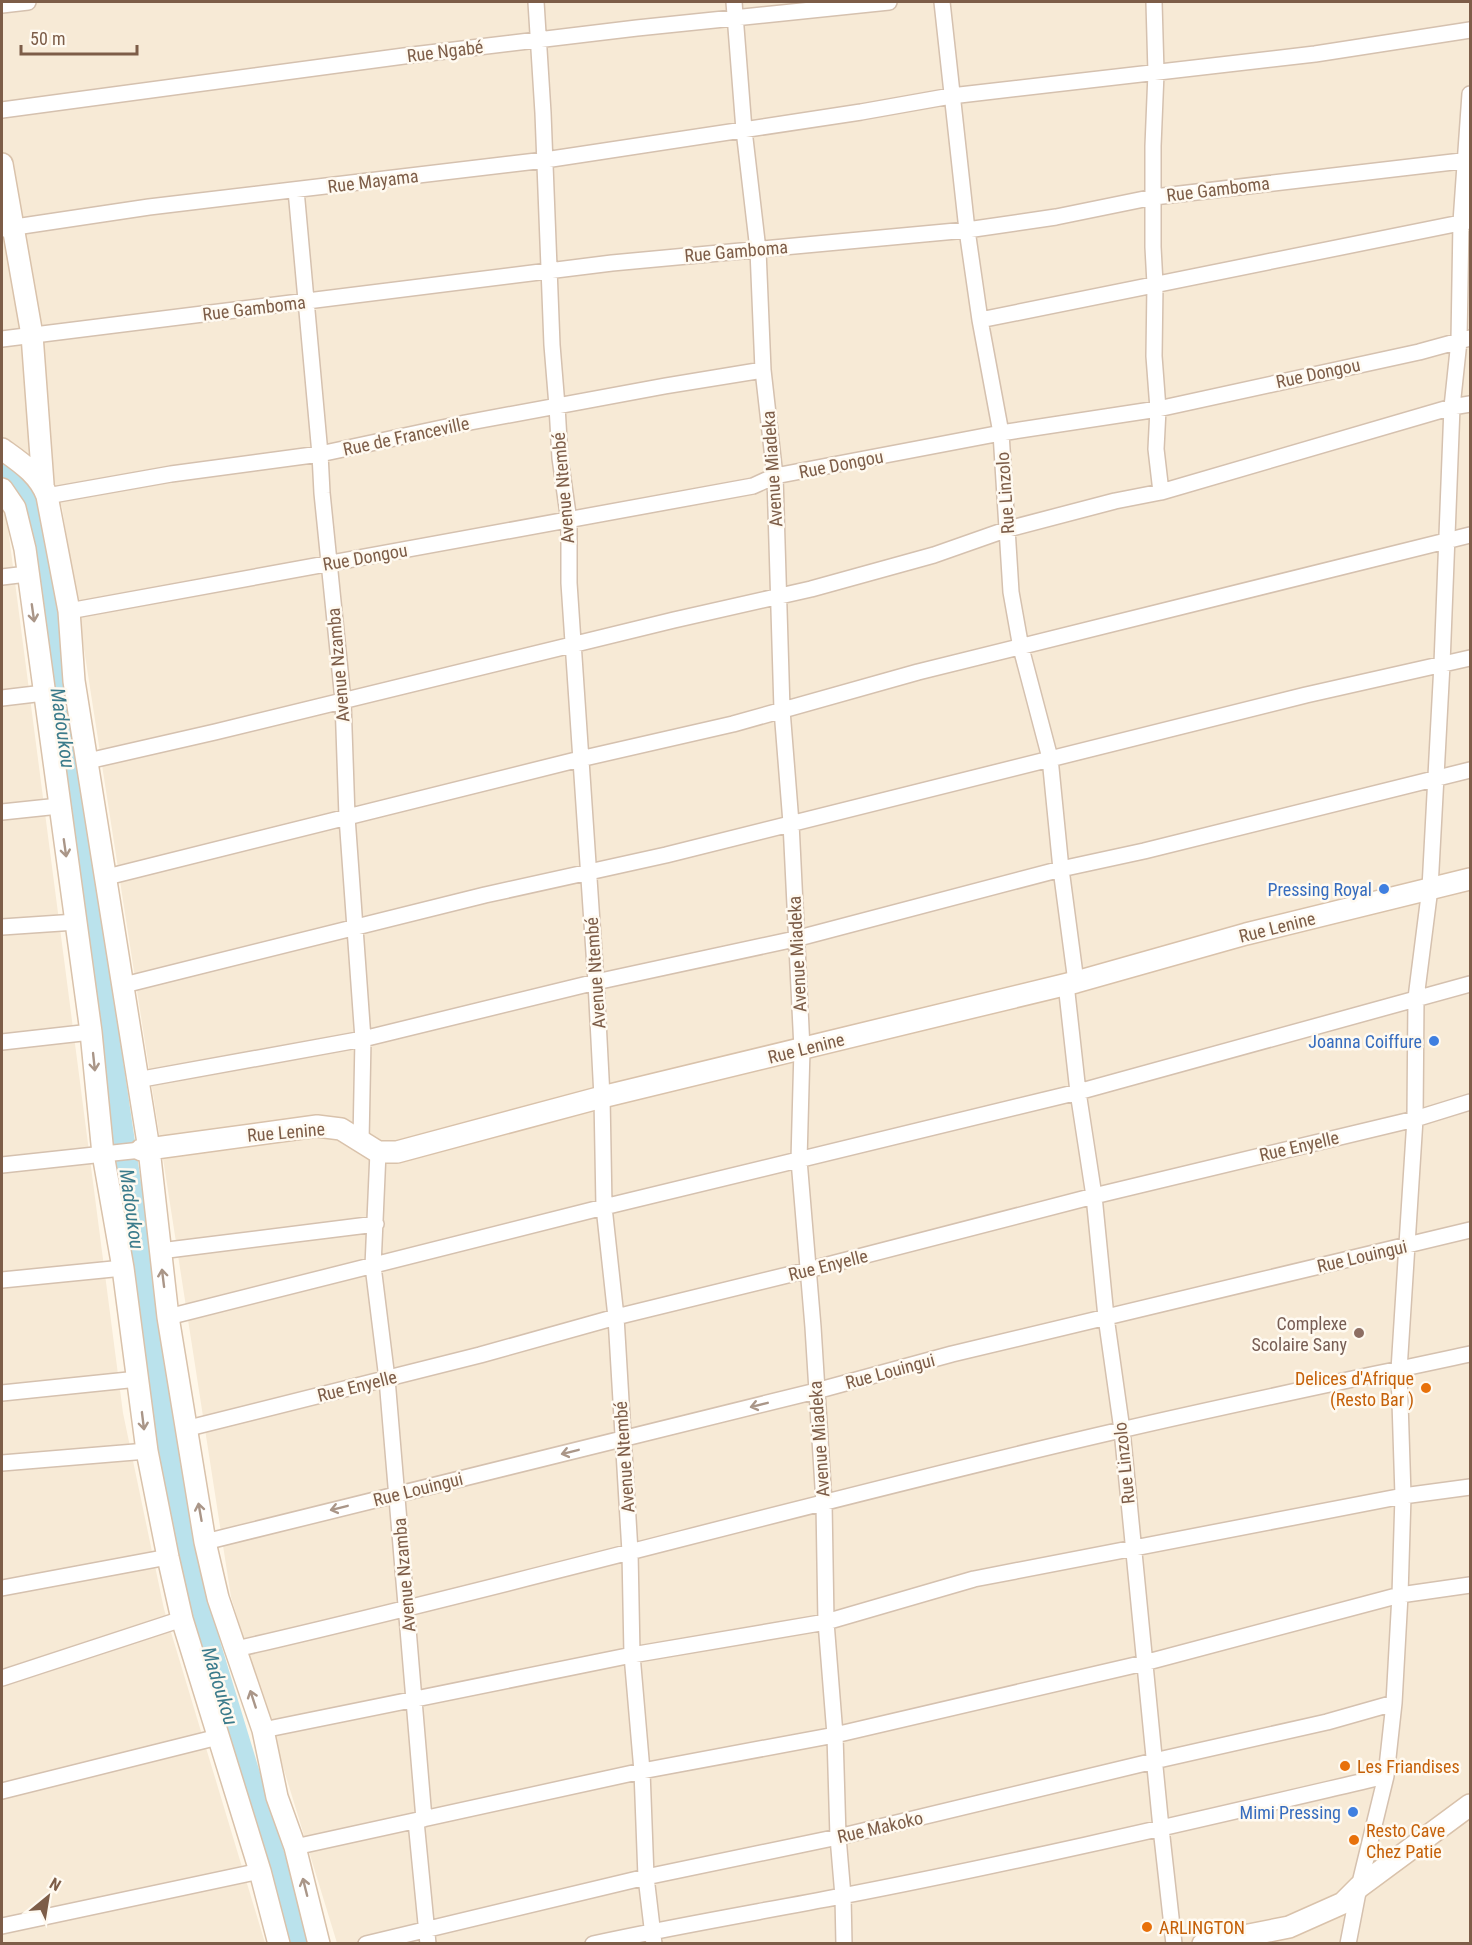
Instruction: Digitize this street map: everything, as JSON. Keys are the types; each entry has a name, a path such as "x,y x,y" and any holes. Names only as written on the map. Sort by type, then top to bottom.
{"main road":[{"path":"2,164 7,228 32,335 45,490 69,612 74,681 124,985 168,1317 205,1542 218,1598 237,1649 262,1730 277,1797 295,1847 319,1944"},
{"path":"2,449 30,470 45,490"},
{"path":"2,489 15,508 19,519 147,1451 182,1619 260,1871 279,1944"},
{"name":"Rue Lenine","path":"145,1149 317,1126 341,1129 370,1146 396,1152 602,1097 1071,983 1246,934 1470,879"},
{"path":"1203,1944 1289,1927 1343,1904 1359,1887 1470,1805"}],"street":[{"path":"2,5 27,2"},
{"name":"Avenue Ntembé","path":"536,2 552,345 560,458 569,521 568,584 596,982 602,1097 604,1207 616,1317 630,1552 632,1655 642,1771 646,1877 653,1937"},
{"name":"Avenue Miadeka","path":"734,2 744,130 758,249 763,370 775,476 782,710 791,823 802,1049 799,1160 813,1327 824,1503 826,1622 835,1735 844,1944"},
{"name":"Rue Ngabé","path":"2,110 537,40 889,2"},
{"name":"Rue Linzolo","path":"942,2 967,230 980,320 1001,433 1011,592 1021,648 1050,758 1071,983 1078,1092 1094,1196 1106,1317 1122,1430 1132,1548 1174,1944"},
{"path":"1154,2 1156,73 1154,356 1158,409 1156,448 1161,492"},
{"name":"Rue Mayama","path":"7,228 149,207 545,160 951,96 1315,54 1470,30"},
{"path":"1348,1944 1359,1887 1386,1776 1394,1703 1403,1496 1399,1370 1415,1119 1416,998 1430,888 1452,407 1465,339 1470,94"},
{"name":"Rue Gamboma","path":"2,339 550,270 967,230 1056,217 1154,197 1468,161"},
{"name":"Avenue Nzamba","path":"296,190 312,381 321,454 322,493 343,700 347,817 376,1224 373,1266 387,1379 415,1698 427,1937"},
{"path":"980,320 1466,221"},
{"name":"Rue Dongou","path":"69,612 753,486 775,476 1001,433 1158,409 1419,352 1465,339"},
{"name":"Rue de Franceville","path":"45,490 321,454 557,406 763,370"},
{"path":"88,761 811,589 934,555 1008,529 1115,501 1161,492 1452,407 1470,404"},
{"path":"107,877 580,759 733,724 918,672 1470,536"},
{"path":"2,578 27,574"},
{"path":"124,985 1306,695 1470,658"},
{"path":"2,698 44,693"},
{"path":"137,1080 363,1039 596,982 795,939 1061,869 1144,851 1470,770"},
{"path":"2,812 59,806"},
{"path":"2,927 76,922"},
{"path":"168,1317 604,1207 1078,1092 1470,984"},
{"path":"2,1042 91,1032"},
{"name":"Rue Enyelle","path":"185,1429 1094,1196 1415,1119 1470,1102"},
{"path":"2,1165 145,1149"},
{"path":"160,1251 376,1224"},
{"name":"Rue Louingui","path":"205,1542 622,1440 952,1354 1470,1230"},
{"path":"2,1280 123,1268"},
{"path":"237,1649 406,1610 824,1503 1122,1430 1470,1354"},
{"path":"2,1393 138,1379"},
{"path":"2,1463 147,1451"},
{"path":"262,1730 632,1655 826,1622 974,1579 1403,1496 1470,1487"},
{"path":"2,1588 168,1557"},
{"path":"295,1847 642,1771 835,1735 1144,1663 1400,1595 1470,1585"},
{"path":"2,1678 182,1619"},
{"name":"Rue Makoko","path":"366,1944 427,1937 646,1877 838,1837 1327,1722 1394,1703"},
{"path":"2,1791 218,1737"},
{"path":"592,1944 653,1937 1161,1828 1386,1776"},
{"path":"2,1926 260,1871"}],"shaded area":[{"path":"2,2 1470,2 1470,1943 337,1943 231,1597 62,507 17,448 2,438"},
{"path":"2,510 6,513 123,1413 164,1609 265,1943 2,1943"}],"waterway":[{"name":"Madoukou","path":"2,470 21,493 34,522 55,690 178,1527 208,1648 298,1944"}],"place":[{"name":"Pressing Royal","path":"1384,889"},
{"name":"Joanna Coiffure","path":"1434,1041"},
{"name":"Complexe Scolaire Sany","path":"1359,1333"},
{"name":"Delices d'Afrique (Resto Bar )","path":"1426,1388"},
{"name":"Les Friandises","path":"1345,1766"},
{"name":"Mimi Pressing","path":"1353,1812"},
{"name":"Resto Cave Chez Patie","path":"1354,1840"},
{"name":"ARLINGTON","path":"1147,1927"}]}
